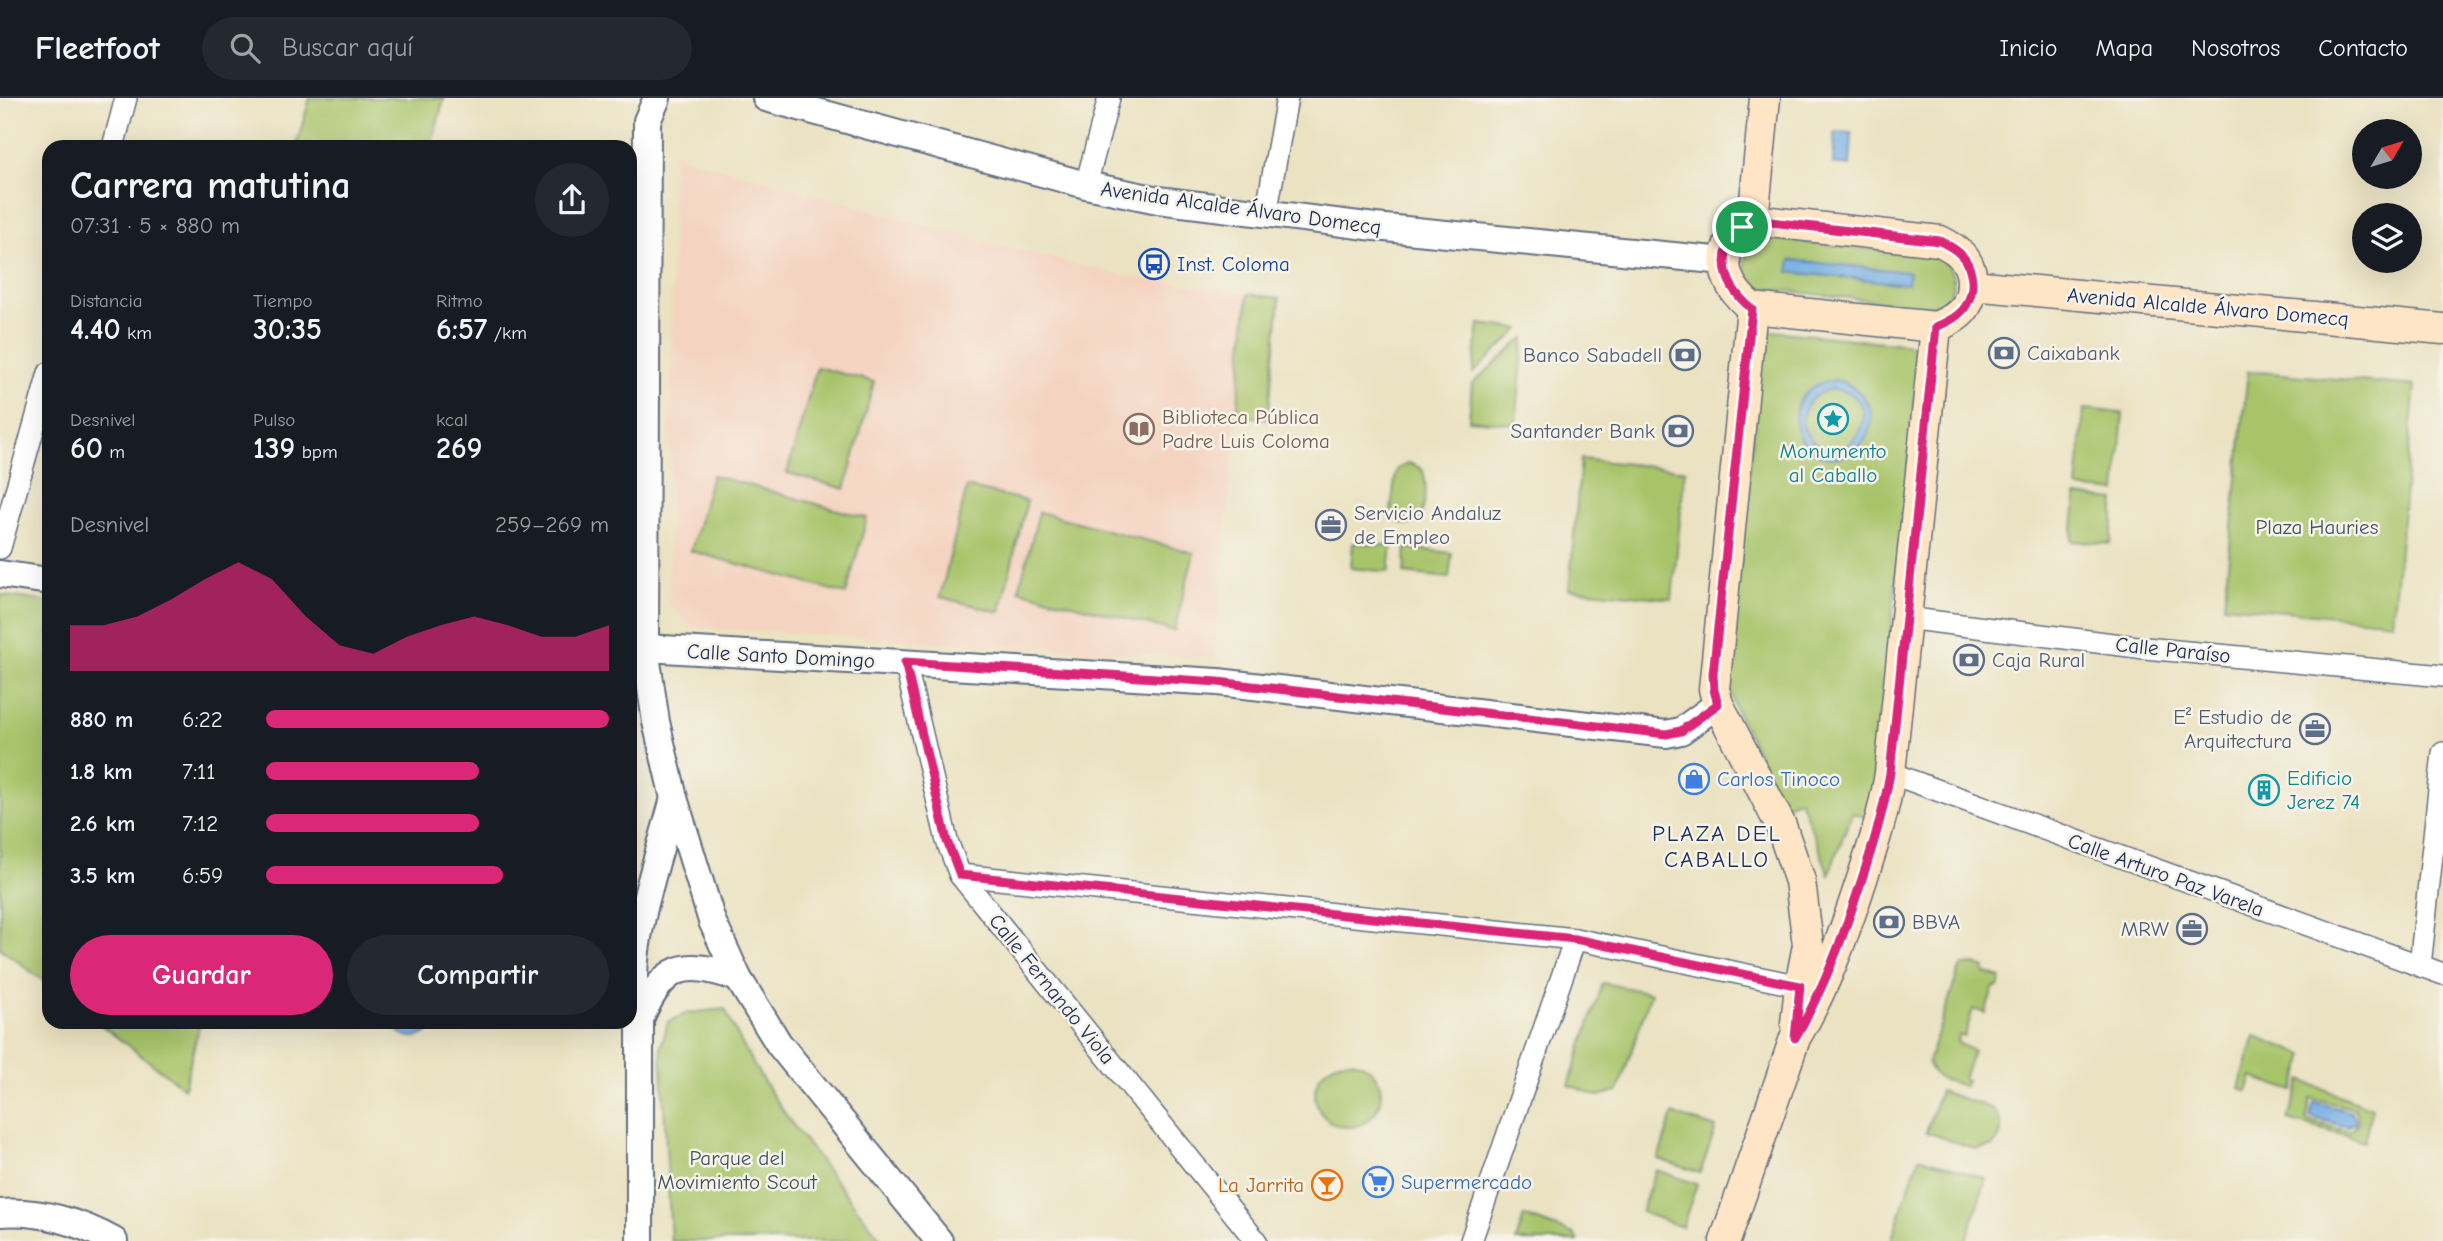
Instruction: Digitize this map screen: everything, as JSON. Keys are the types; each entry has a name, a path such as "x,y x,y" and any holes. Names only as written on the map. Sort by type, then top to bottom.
{"main road":[{"path":"1753,220 1940,241 1959,252 1971,267 1972,285 1967,304 1954,319 1936,327 1752,309 1732,289 1726,274 1727,247 1735,235 1753,220 1765,98"},
{"name":"Avenida Alcalde Álvaro Domecq","path":"1972,285 2443,328"},
{"path":"1752,309 1713,674 1718,704 1781,826 1800,881 1808,945 1800,986 1795,1038"},
{"path":"1725,1241 1795,1038 1810,1012 1840,943 1884,812 1936,327"}],"street":[{"path":"115,140 127,98"},
{"path":"657,98 647,121 637,648 674,798 712,920 738,978 779,1044 939,1241"},
{"name":"Avenida Alcalde Álvaro Domecq","path":"766,98 1086,186 1158,200 1375,227 1725,261"},
{"path":"1086,186 1109,98"},
{"path":"1266,214 1287,98"},
{"path":"0,548 42,398"},
{"path":"0,574 42,580"},
{"name":"Calle Paraíso","path":"1905,618 2145,648 2443,676"},
{"name":"Calle Santo Domingo","path":"637,648 1218,682 1666,734 1681,731 1718,704"},
{"name":"Calle Fernando Viola","path":"905,662 947,841 960,875 1256,1241"},
{"path":"2420,966 2443,753"},
{"name":"Calle Arturo Paz Varela","path":"1890,773 2443,974"},
{"path":"637,951 643,917 674,798"},
{"path":"960,875 1575,939 1800,986"},
{"path":"640,1018 652,992 700,946 712,920"},
{"path":"1471,1241 1575,939"},
{"path":"680,968 711,968 738,978"},
{"path":"637,1003 640,1018 640,1241"},
{"path":"0,1213 33,1214 71,1221 114,1241"}],"shaded area":[{"path":"673,154 966,237 1120,275 1248,294 1214,658 692,627 669,604"}],"green space":[{"path":"310,98 444,98 433,140 298,140"},
{"path":"1774,239 1933,256 1950,269 1952,288 1944,301 1928,307 1762,288 1753,282 1745,266 1749,251 1763,241","holes":["1791,260 1908,284 1790,272"]},
{"path":"1248,294 1280,298 1268,419 1237,415"},
{"path":"1479,324 1520,329 1473,373"},
{"name":"PLAZA DEL CABALLO","path":"1772,331 1912,345 1917,347 1920,353 1872,809 1869,818 1852,813 1829,874 1800,799 1784,806 1735,708 1728,680 1763,336"},
{"path":"1524,338 1516,424 1469,420 1472,384"},
{"path":"817,367 874,382 845,489 787,473"},
{"name":"Plaza Hauries","path":"2248,371 2415,386 2392,622 2224,605"},
{"path":"2084,409 2123,413 2116,492 2077,488"},
{"path":"1581,459 1685,470 1672,599 1569,589"},
{"path":"1409,463 1422,469 1426,487 1420,517 1414,523 1406,524 1396,520 1391,509 1396,472"},
{"path":"712,475 867,518 846,594 691,551"},
{"path":"967,487 1027,501 1000,612 940,597"},
{"path":"2076,496 2115,500 2111,544 2072,541"},
{"path":"1039,512 1194,553 1174,631 1019,590"},
{"path":"1353,543 1392,546 1389,572 1351,568"},
{"path":"1406,548 1452,553 1449,578 1404,573"},
{"path":"0,595 42,601 42,980 0,948"},
{"path":"1974,964 1985,968 1984,973 2001,978 1998,987 1994,987 1985,1013 1973,1009 1964,1037 1959,1035 1957,1042 1973,1051 1963,1078 1967,1080 1964,1086 1937,1076 1928,1062 1958,973 1962,966"},
{"path":"1603,983 1651,993 1618,1091 1598,1096 1569,1085"},
{"name":"Parque del Movimiento Scout","path":"725,1009 740,1041 776,1101 883,1241 671,1241 661,1047 668,1022 687,1013"},
{"path":"106,1029 198,1029 184,1088"},
{"path":"2255,1036 2305,1055 2293,1091 2252,1077 2247,1091 2239,1088"},
{"path":"1348,1061 1371,1071 1381,1094 1371,1117 1348,1127 1325,1117 1315,1094 1325,1071"},
{"path":"2301,1080 2372,1108 2364,1141 2288,1120","holes":["2311,1098 2356,1109 2358,1123 2350,1132 2306,1120"]},
{"path":"1940,1091 1991,1108 2001,1127 1993,1146 1975,1149 1926,1132"},
{"path":"1673,1114 1716,1128 1700,1173 1658,1159"},
{"path":"1919,1157 1986,1179 1966,1241 1891,1241"},
{"path":"1656,1170 1697,1184 1682,1227 1641,1212"},
{"path":"1524,1216 1574,1234 1578,1241 1516,1241"}],"water":[{"path":"1835,132 1852,133 1850,166 1833,164"},
{"path":"1791,260 1909,272 1908,284 1789,272"},
{"path":"1837,380 1846,383 1861,394 1870,409 1867,436 1848,454 1830,458 1815,453 1803,442 1797,428 1796,412 1802,397 1815,386","holes":["1832,389 1851,395 1861,405 1863,418 1858,432 1849,443 1837,449 1824,448 1810,438 1805,430 1803,414 1806,407 1824,391"]},
{"path":"396,1029 431,1029 414,1037"},
{"path":"2314,1102 2352,1112 2355,1123 2348,1127 2310,1117"}],"place":[{"name":"Inst. Coloma","path":"1154,264"},
{"name":"Caixabank","path":"2004,353"},
{"name":"Banco Sabadell","path":"1685,355"},
{"name":"Monumento al Caballo","path":"1833,419"},
{"name":"Biblioteca Pública Padre Luis Coloma","path":"1139,429"},
{"name":"Santander Bank","path":"1678,431"},
{"name":"Servicio Andaluz de Empleo","path":"1331,525"},
{"name":"Caja Rural","path":"1969,660"},
{"name":"E² Estudio de Arquitectura","path":"2315,729"},
{"name":"Carlos Tinoco","path":"1694,779"},
{"name":"Edificio Jerez 74","path":"2264,790"},
{"name":"BBVA","path":"1889,922"},
{"name":"MRW","path":"2192,929"},
{"name":"Supermercado","path":"1378,1182"},
{"name":"La Jarrita","path":"1327,1185"}],"district":[{"name":"PLAZA DEL CABALLO","path":"1717,846"}],"route":[{"path":"1753,220 1940,241 1959,252 1971,267 1972,285 1967,304 1954,319 1936,327 1884,812 1840,943 1810,1012 1795,1038 1800,986 1575,939 960,875 947,841 905,662 1218,682 1666,734 1681,731 1718,704 1713,674 1752,309 1732,289 1726,274 1725,261 1727,247 1742,227 1753,220"}]}
